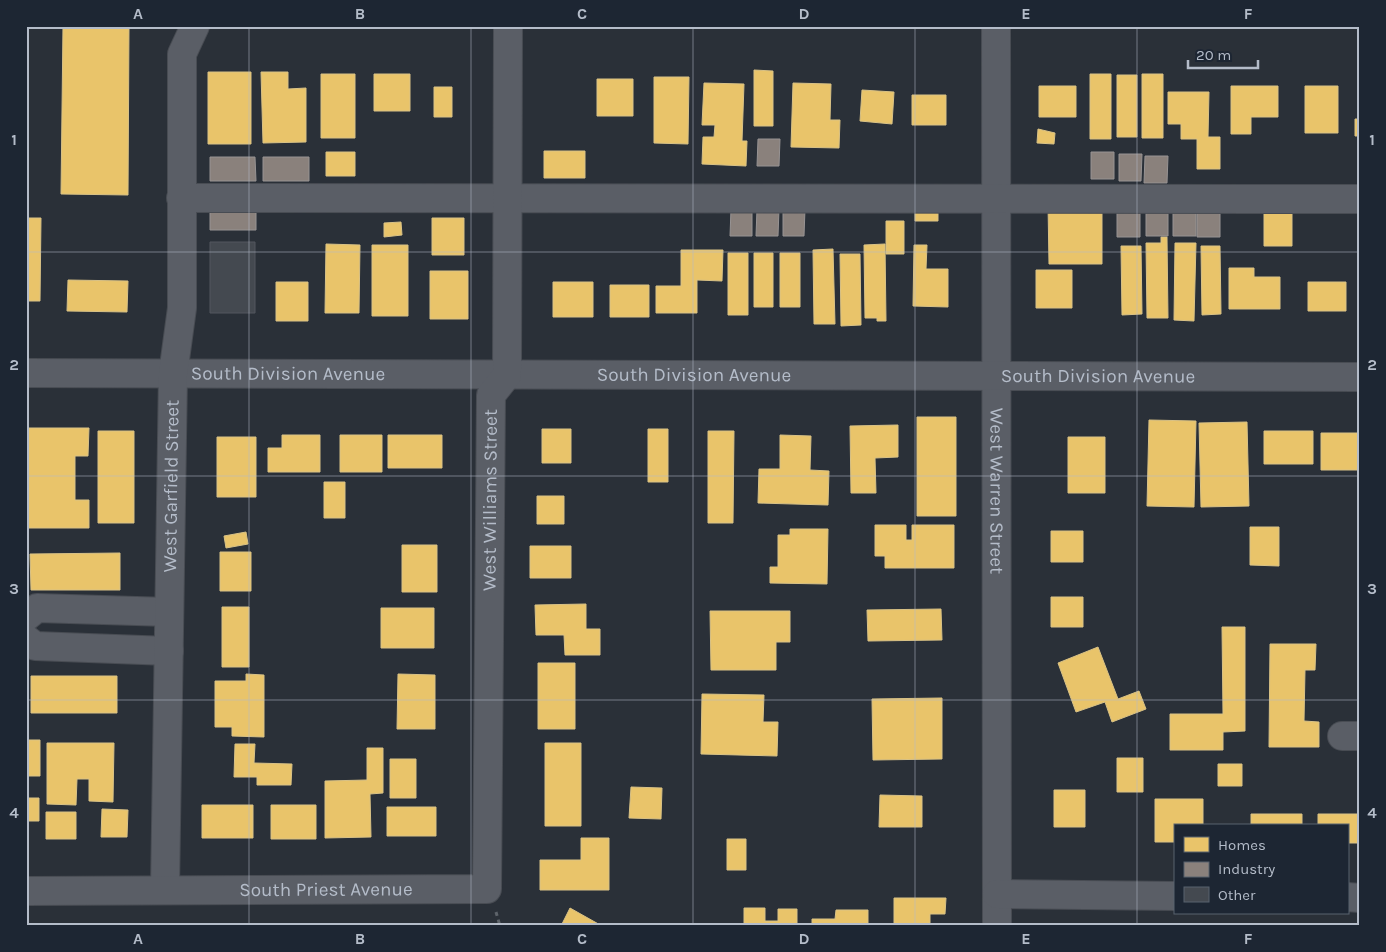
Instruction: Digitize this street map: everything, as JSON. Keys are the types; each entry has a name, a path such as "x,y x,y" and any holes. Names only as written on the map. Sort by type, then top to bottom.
{"street":[{"name":"West Garfield Street","path":"165,890 173,374 182,308 182,54 195,26"},
{"path":"507,375 508,26"},
{"name":"West Warren Street","path":"996,26 997,926"},
{"path":"181,198 1360,199"},
{"name":"South Division Avenue","path":"26,373 1360,377"},
{"name":"West Williams Street","path":"487,889 491,395 507,375"},
{"path":"26,617 37,608 169,612"},
{"path":"26,639 35,646 169,651"},
{"name":"South Priest Avenue","path":"26,891 487,889"},
{"path":"997,894 1174,896"}],"building: Homes":[{"path":"63,26 129,26 128,195 61,194"},
{"path":"754,70 773,71 773,126 754,126"},
{"path":"208,72 251,72 251,144 208,144"},
{"path":"261,72 288,72 288,89 306,88 306,142 263,143"},
{"path":"321,74 355,74 355,138 321,138"},
{"path":"374,74 410,74 410,111 374,111"},
{"path":"1090,74 1111,74 1111,139 1090,139"},
{"path":"1142,74 1163,74 1163,138 1142,138"},
{"path":"1117,75 1137,75 1137,137 1117,137"},
{"path":"654,77 689,77 688,144 654,143"},
{"path":"597,79 633,79 633,116 597,116"},
{"path":"704,83 744,84 742,141 747,141 746,166 702,164 703,137 714,137 715,125 702,125"},
{"path":"793,83 831,84 830,120 840,120 839,148 791,147"},
{"path":"1039,86 1076,86 1076,117 1039,117"},
{"path":"1231,86 1278,86 1278,117 1251,117 1251,134 1231,134"},
{"path":"1305,86 1338,86 1338,133 1305,133"},
{"path":"434,87 452,87 452,117 434,117"},
{"path":"862,90 894,92 892,124 860,121"},
{"path":"1168,92 1209,92 1208,137 1220,137 1220,169 1197,169 1197,139 1181,139 1181,124 1168,124"},
{"path":"912,95 946,95 946,125 912,125"},
{"path":"1355,119 1360,119 1360,136 1355,136"},
{"path":"1038,129 1055,133 1054,144 1037,143"},
{"path":"544,151 585,151 585,178 544,178"},
{"path":"326,152 355,152 355,176 326,176"},
{"path":"1048,204 1102,210 1102,264 1049,264"},
{"path":"915,205 938,205 938,221 915,221"},
{"path":"1264,206 1292,206 1292,246 1264,246"},
{"path":"26,218 41,218 40,301 26,301"},
{"path":"432,218 464,218 464,255 432,255"},
{"path":"886,221 904,221 904,254 886,254"},
{"path":"401,222 402,235 384,237 384,223"},
{"path":"1161,237 1167,237 1168,318 1147,318 1146,243 1161,243"},
{"path":"1175,243 1196,243 1194,321 1174,320"},
{"path":"326,244 360,245 359,313 325,313"},
{"path":"885,244 886,321 877,321 877,318 865,318 864,245"},
{"path":"372,245 408,245 408,316 372,316"},
{"path":"914,245 927,245 926,269 948,269 948,307 913,306"},
{"path":"1121,246 1141,246 1142,314 1122,315"},
{"path":"1201,246 1220,246 1221,314 1202,315"},
{"path":"833,249 835,324 814,324 813,250"},
{"path":"681,250 723,250 722,281 697,280 697,313 656,313 656,286 681,286"},
{"path":"728,253 748,253 748,315 728,315"},
{"path":"754,253 773,253 773,307 754,307"},
{"path":"780,253 800,253 800,307 780,307"},
{"path":"840,254 860,254 861,325 841,326"},
{"path":"1229,268 1254,268 1254,277 1280,277 1280,309 1229,309"},
{"path":"1036,270 1072,270 1072,308 1036,308"},
{"path":"430,271 468,271 468,319 430,319"},
{"path":"68,280 128,281 127,312 67,311"},
{"path":"276,282 308,282 308,321 276,321"},
{"path":"553,282 593,282 593,317 553,317"},
{"path":"1308,282 1346,282 1346,311 1308,311"},
{"path":"610,285 649,285 649,317 610,317"},
{"path":"917,417 956,417 956,516 917,516"},
{"path":"1149,420 1196,421 1194,507 1147,506"},
{"path":"1247,422 1249,506 1201,507 1199,423"},
{"path":"898,425 898,457 875,458 876,493 851,493 850,426"},
{"path":"26,428 89,428 88,456 75,456 75,500 89,500 89,528 26,528"},
{"path":"542,429 571,429 571,463 542,463"},
{"path":"648,429 668,429 668,482 648,482"},
{"path":"98,431 134,431 134,523 98,523"},
{"path":"708,431 734,431 733,523 708,523"},
{"path":"1264,431 1313,431 1313,464 1264,464"},
{"path":"1321,433 1360,433 1360,470 1321,470"},
{"path":"282,435 320,435 320,472 268,472 268,448 282,448"},
{"path":"340,435 382,435 382,472 340,472"},
{"path":"388,435 442,435 442,468 388,468"},
{"path":"780,435 811,436 810,470 829,471 828,505 758,503 759,469 780,469"},
{"path":"217,437 256,437 256,497 217,497"},
{"path":"1068,437 1105,437 1105,493 1068,493"},
{"path":"324,482 345,482 345,518 324,518"},
{"path":"537,496 564,496 564,524 537,524"},
{"path":"875,525 906,525 906,540 912,540 912,525 954,525 954,568 885,568 885,556 875,556"},
{"path":"1250,527 1279,527 1279,566 1250,565"},
{"path":"790,529 828,529 827,584 770,583 770,567 778,567 778,535 790,535"},
{"path":"1051,531 1083,531 1083,562 1051,562"},
{"path":"246,532 248,544 226,548 224,536"},
{"path":"402,545 437,545 437,592 402,592"},
{"path":"530,546 571,546 571,578 530,578"},
{"path":"220,552 251,552 251,591 220,591"},
{"path":"120,553 120,590 31,590 30,554"},
{"path":"1051,597 1083,597 1083,627 1051,627"},
{"path":"586,604 586,629 600,629 600,655 565,655 564,635 536,635 535,605"},
{"path":"222,607 249,607 249,667 222,667"},
{"path":"381,608 434,608 434,648 381,648"},
{"path":"941,609 942,640 868,641 867,610"},
{"path":"710,611 790,611 790,642 776,642 776,670 711,670"},
{"path":"1222,627 1245,627 1245,731 1223,732 1223,750 1170,750 1170,714 1223,714"},
{"path":"1270,644 1316,644 1315,670 1305,670 1304,721 1319,722 1319,747 1269,747"},
{"path":"1098,647 1118,699 1139,691 1146,709 1112,722 1105,702 1076,712 1058,663"},
{"path":"538,663 575,663 575,729 538,729"},
{"path":"246,674 264,675 264,737 232,736 232,727 215,727 215,681 246,681"},
{"path":"398,674 435,675 435,729 397,729"},
{"path":"31,676 117,676 117,713 31,713"},
{"path":"702,694 764,695 763,722 778,722 777,756 701,754"},
{"path":"942,698 942,759 873,760 872,699"},
{"path":"26,740 40,740 40,776 26,776"},
{"path":"47,743 114,743 113,802 89,801 89,779 77,779 76,805 47,804"},
{"path":"545,743 581,743 581,826 545,826"},
{"path":"235,744 255,744 254,763 292,764 291,785 257,785 257,777 234,777"},
{"path":"367,748 383,748 383,793 370,794 371,837 325,838 325,781 367,780"},
{"path":"1117,758 1143,758 1143,792 1117,792"},
{"path":"390,759 416,759 416,798 390,798"},
{"path":"1218,764 1242,764 1242,786 1218,786"},
{"path":"631,787 662,788 661,819 629,818"},
{"path":"1054,790 1085,790 1085,827 1054,827"},
{"path":"880,795 922,796 922,827 879,827"},
{"path":"26,798 39,798 39,821 26,821"},
{"path":"1155,799 1203,799 1203,824 1174,824 1174,842 1155,842"},
{"path":"202,805 253,805 253,838 202,838"},
{"path":"271,805 316,805 316,839 271,839"},
{"path":"387,807 436,807 436,836 387,836"},
{"path":"102,809 128,810 127,837 101,837"},
{"path":"46,812 76,812 76,839 46,839"},
{"path":"1251,814 1302,814 1302,824 1251,824"},
{"path":"1318,814 1360,814 1360,843 1348,843 1348,824 1318,824"},
{"path":"581,838 609,838 609,890 540,890 540,860 581,860"},
{"path":"727,839 746,839 746,870 727,870"},
{"path":"894,898 946,898 945,914 930,914 930,926 894,926"},
{"path":"570,908 602,926 561,926"},
{"path":"744,908 765,908 765,921 778,921 778,909 797,909 797,926 744,926"},
{"path":"836,910 868,910 868,926 812,926 812,919 835,919"}],"building: Industry":[{"path":"758,139 780,139 779,166 757,166"},
{"path":"1091,152 1114,152 1114,179 1091,179"},
{"path":"1119,154 1142,154 1141,181 1119,181"},
{"path":"1145,156 1168,156 1167,183 1144,183"},
{"path":"210,157 255,157 256,181 210,181"},
{"path":"263,157 309,157 309,181 263,181"},
{"path":"210,206 256,206 256,230 210,230"},
{"path":"731,209 752,209 752,236 730,236"},
{"path":"757,209 779,209 778,236 756,236"},
{"path":"783,209 805,209 804,236 783,236"},
{"path":"1146,209 1168,210 1168,236 1146,236"},
{"path":"1173,209 1196,210 1196,236 1173,236"},
{"path":"1117,210 1140,210 1140,237 1117,237"},
{"path":"1197,210 1220,210 1220,237 1197,237"}],"building: Other":[{"path":"210,242 255,242 255,313 210,313"}]}
